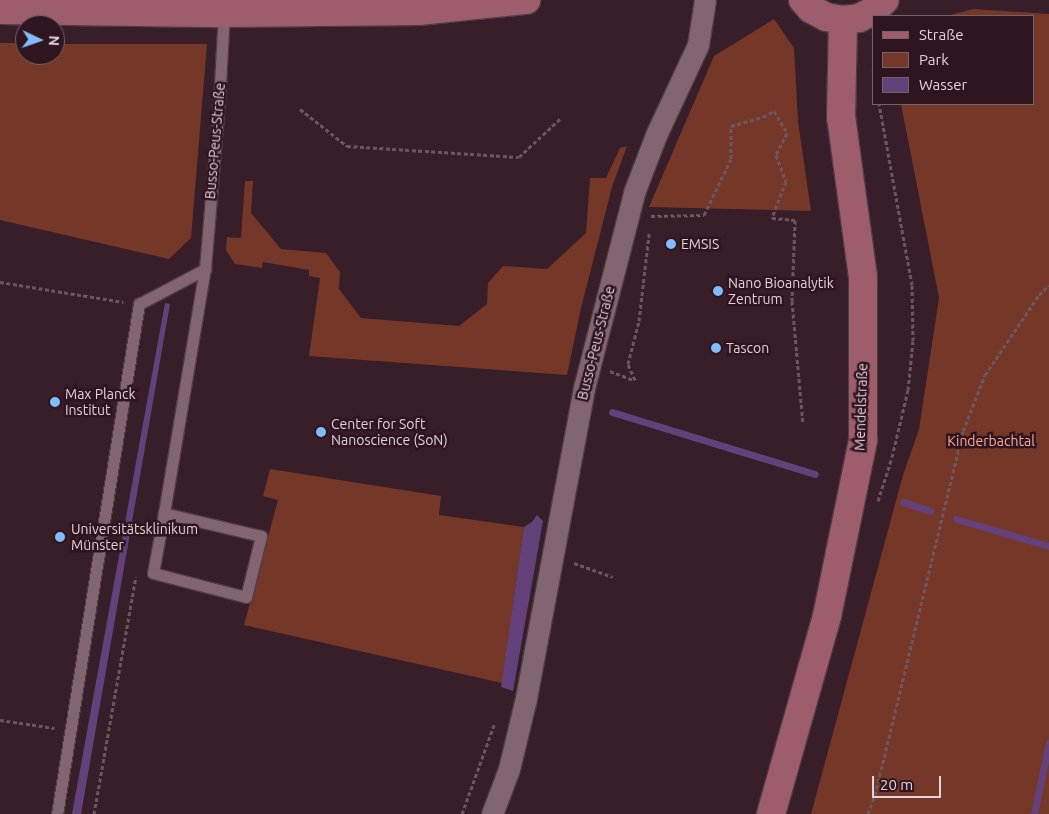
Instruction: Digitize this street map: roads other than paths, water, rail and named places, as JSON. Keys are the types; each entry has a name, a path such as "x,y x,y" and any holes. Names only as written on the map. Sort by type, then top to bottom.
{"main road":[{"path":"0,10 224,13 419,11 526,0"},
{"path":"803,0 811,9 826,17 843,20 866,14 885,0"},
{"name":"Mendelstraße","path":"771,814 827,616 862,440 863,277 841,116 843,20"}],"street":[{"name":"Busso-Peus-Straße","path":"492,814 509,769 526,698 590,364 635,190 656,135 698,45 706,0"}],"lane":[{"name":"Busso-Peus-Straße","path":"164,513 261,536 246,597 153,573 205,269 219,102 224,13"},
{"path":"57,814 139,304 205,269"}],"water":[{"path":"165,303 170,304 81,814 72,814"},
{"path":"537,515 543,521 513,691 501,687 524,527 532,522"}],"waterway":[{"path":"612,412 815,474"},
{"path":"903,502 931,511"},
{"path":"956,519 1049,546"},
{"path":"1034,814 1049,743"}],"place":[{"name":"EMSIS","path":"671,244"},
{"name":"Nano Bioanalytik Zentrum","path":"718,291"},
{"name":"Tascon","path":"716,348"},
{"name":"Max Planck Institut","path":"55,402"},
{"name":"Center for Soft Nanoscience (SoN)","path":"321,432"},
{"name":"Universitätsklinikum Münster","path":"60,537"}],"park label":[{"name":"Kinderbachtal","path":"991,441"}]}
